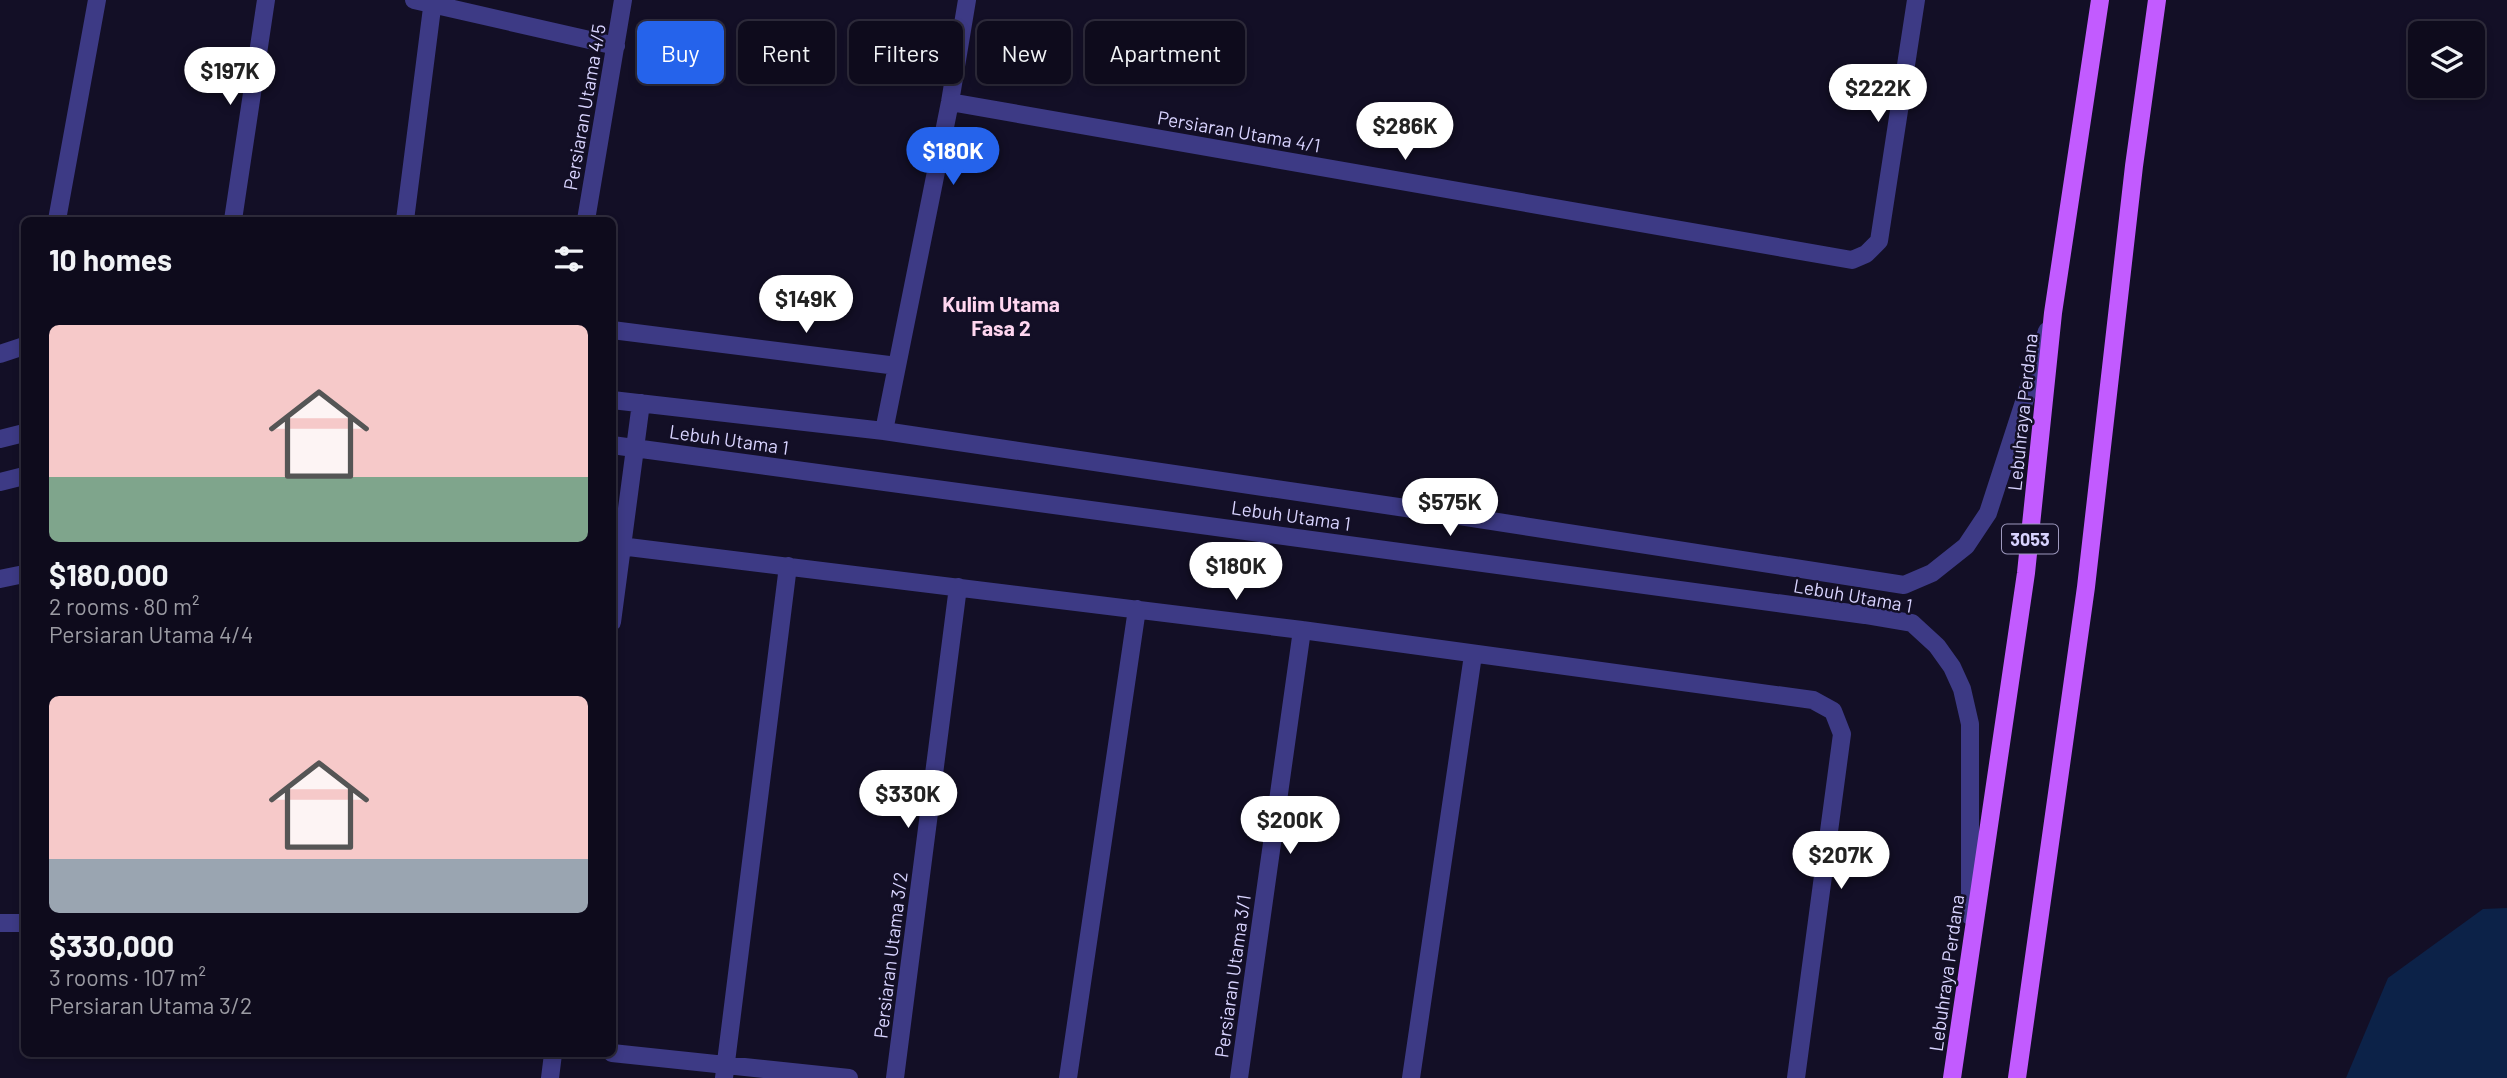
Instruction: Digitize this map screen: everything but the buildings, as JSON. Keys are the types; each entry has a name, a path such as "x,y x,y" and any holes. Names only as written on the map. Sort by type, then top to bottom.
{"main road":[{"name":"Lebuhraya Perdana","path":"1952,1078 2026,573 2053,313 2101,0"},
{"path":"2017,1078 2086,587 2134,166 2157,0"}],"street":[{"path":"58,217 97,0"},
{"path":"233,217 266,0"},
{"name":"Persiaran Utama 4/5","path":"586,217 623,0"},
{"path":"884,431 950,102 967,0"},
{"name":"Persiaran Utama 4/1","path":"950,102 1853,260 1866,254 1879,242 1916,0"},
{"path":"405,217 426,1 615,46"},
{"name":"Lebuh Utama 1","path":"616,400 884,431 1904,585 1932,573 1966,547 1988,513 2053,313"},
{"path":"616,331 897,366"},
{"path":"0,354 21,347"},
{"path":"616,571 641,403"},
{"path":"0,439 21,434"},
{"name":"Lebuh Utama 1","path":"616,446 1465,559 1912,623 1937,646 1952,667 1962,689 1970,724 1970,951"},
{"path":"0,482 21,477"},
{"path":"618,545 1302,630 1812,700 1833,711 1842,734 1796,1078"},
{"path":"725,1072 788,566"},
{"path":"0,579 21,575"},
{"name":"Persiaran Utama 3/2","path":"895,1078 958,587"},
{"path":"1068,1078 1137,609"},
{"name":"Persiaran Utama 3/1","path":"1239,1078 1302,630"},
{"path":"1411,1078 1473,654"},
{"path":"0,923 21,923"},
{"path":"616,1054 725,1072 849,1078"},
{"path":"550,1078 553,1057"}],"water":[{"path":"2507,908 2507,1078 2346,1078 2388,978 2483,909"}],"district":[{"name":"Kulim Utama Fasa 2","path":"1001,315"}]}
